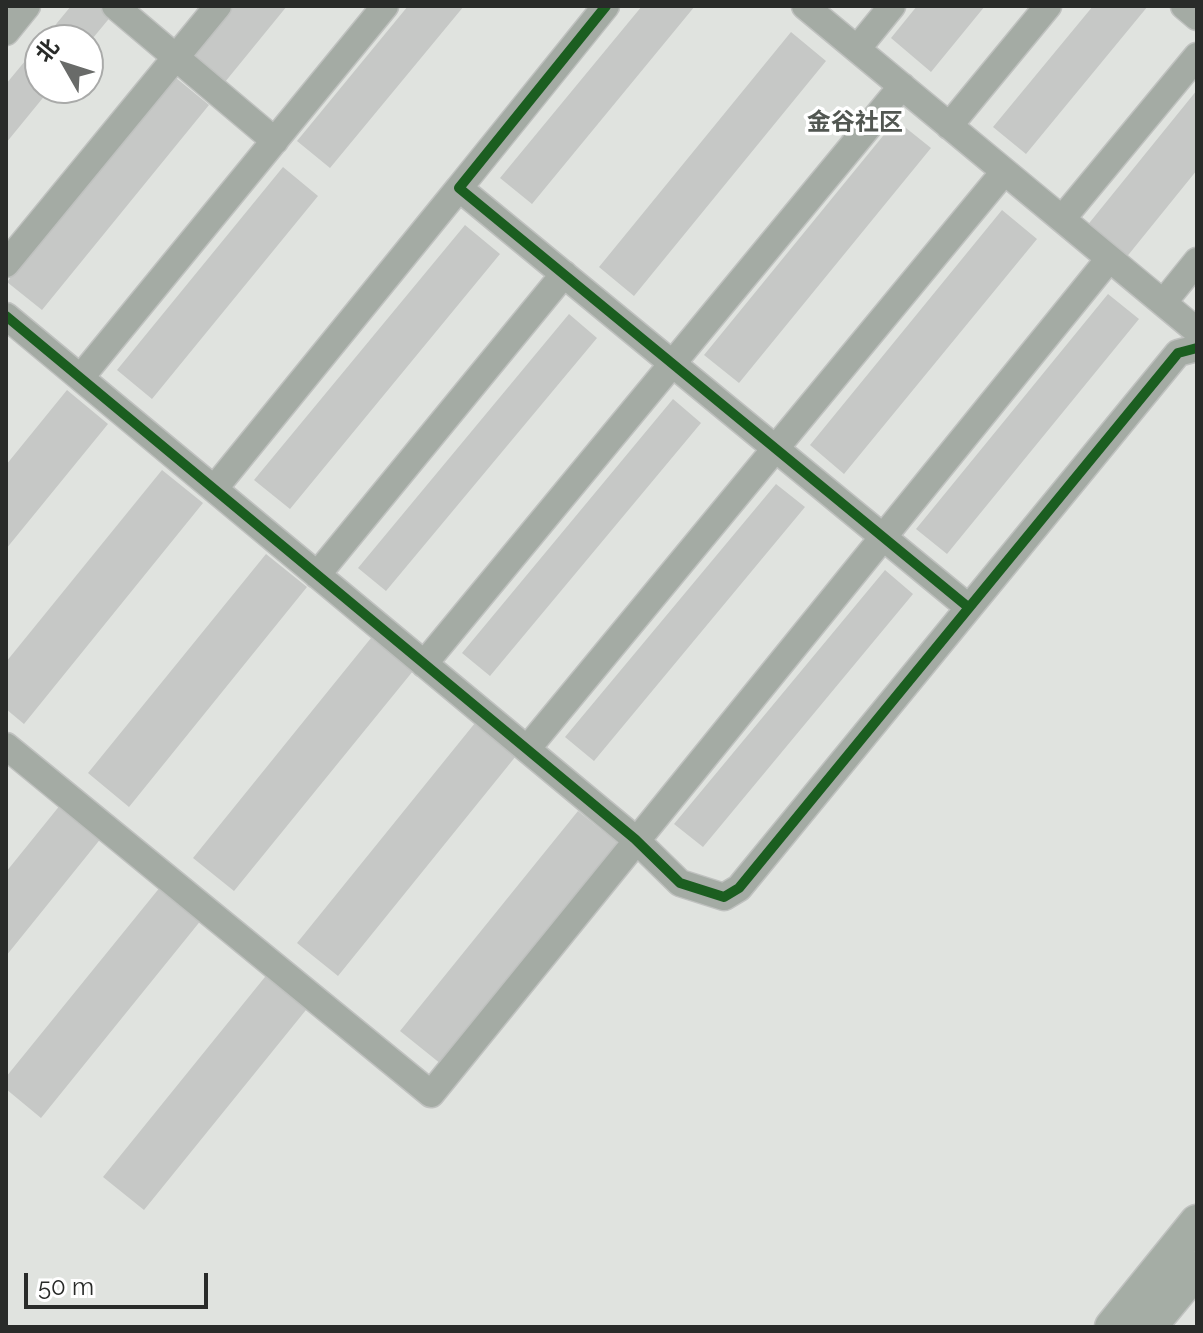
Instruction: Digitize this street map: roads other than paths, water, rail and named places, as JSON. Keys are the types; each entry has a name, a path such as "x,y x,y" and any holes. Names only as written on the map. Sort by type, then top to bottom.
{"main road":[{"path":"1112,1327 1197,1222"},
{"path":"1149,1327 1197,1269"}],"street":[{"path":"6,32 27,6"},
{"path":"115,6 275,141"},
{"path":"6,264 218,6"},
{"path":"81,377 385,6"},
{"path":"214,489 606,6"},
{"path":"805,6 1197,331"},
{"path":"857,49 892,6"},
{"path":"949,126 1048,6"},
{"path":"1184,6 1197,17"},
{"path":"1062,219 1197,56"},
{"path":"424,664 902,86"},
{"path":"527,749 1004,172"},
{"path":"459,188 968,607"},
{"path":"6,746 431,1094 1109,259"},
{"path":"1163,303 1197,261"},
{"path":"317,575 564,274"},
{"path":"6,316 635,839 680,883 724,897 739,888 1178,353 1197,348"}],"district":[{"name":"金谷社区","path":"855,123"}]}
